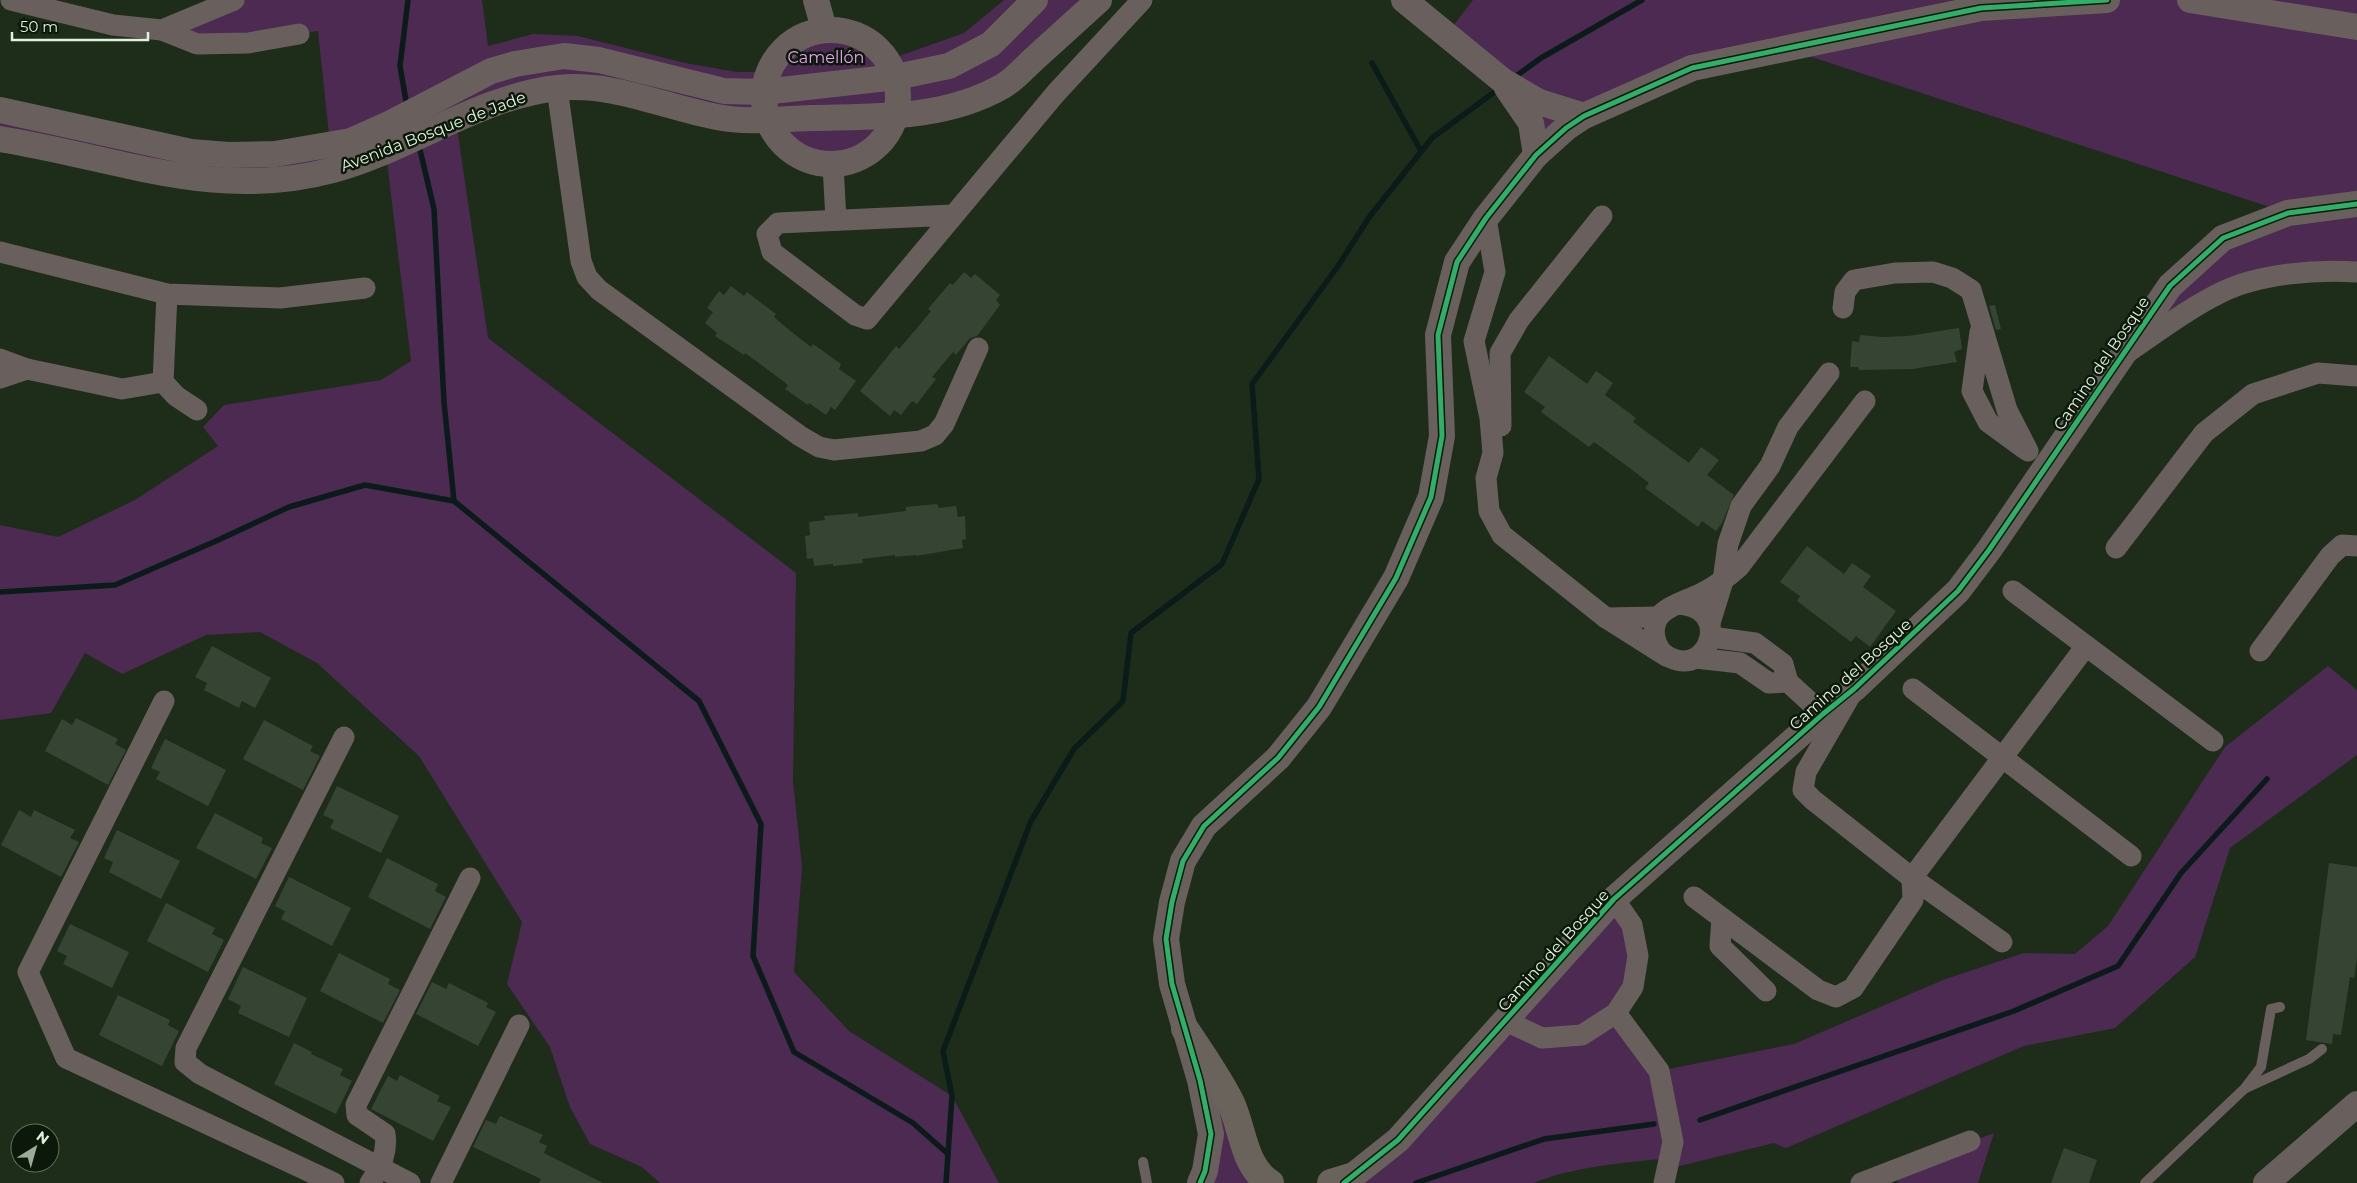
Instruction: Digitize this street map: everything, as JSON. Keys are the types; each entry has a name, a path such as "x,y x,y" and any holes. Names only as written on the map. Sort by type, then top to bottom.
{"main road":[{"path":"1185,1029 1231,1103 1251,1160 1263,1179 1270,1183"}],"street":[{"path":"11,0 113,25 162,30 197,44 248,43 299,34"},
{"path":"162,30 234,0"},
{"path":"816,0 824,30"},
{"name":"Avenida Bosque de Jade","path":"0,110 191,152 228,155 275,154 351,141 387,125 491,71 515,64 564,56 599,60 724,91 763,92 896,77 949,66 991,44 1035,0"},
{"name":"Avenida Bosque de Jade","path":"0,139 181,178 228,182 276,180 331,171 386,153 467,116 522,95 557,88 588,87 622,91 682,110 730,120 897,115 946,109 973,101 1006,84 1099,0"},
{"path":"953,215 778,223 767,234 772,252 855,315 867,319 1056,93 1142,0"},
{"path":"1404,0 1503,81 1539,102 1584,116"},
{"path":"1200,1183 1205,1171 1212,1134 1200,1080 1172,984 1166,939 1172,902 1183,861 1204,826 1278,758 1319,708 1396,578 1430,496 1442,436 1438,335 1457,262 1486,218 1536,155 1584,116 1692,68 1981,8 2107,0"},
{"path":"2190,0 2357,27"},
{"path":"824,30 855,34 880,51 888,60 896,77 897,115 880,145 850,162 833,165 816,164 786,148 767,120 763,92 772,62 794,40 824,30"},
{"path":"515,64 522,95"},
{"path":"1503,81 1531,124 1536,155"},
{"path":"557,88 581,261 587,277 599,290 800,436 819,446 834,450 921,442 935,435 944,424 978,348"},
{"path":"833,165 836,220"},
{"name":"Camino del Bosque","path":"1342,1181 1398,1140 1614,899 1823,714 1854,689 1958,591 2036,459 2122,356 2170,286 2223,238 2288,213 2357,204"},
{"path":"1602,216 1519,320 1500,353 1502,426 1486,478 1489,511 1502,535 1606,618 1666,656 1686,661 1696,658 1740,663 1769,683 1788,682"},
{"path":"1486,218 1495,272 1474,341 1490,418 1493,453"},
{"path":"0,252 167,294 280,298 365,288"},
{"path":"1843,308 1845,292 1854,280 1895,273 1933,272 1952,278 1971,290 1981,326 1972,391 1988,422 2036,459"},
{"path":"2122,356 2192,309 2224,291 2261,280 2299,272 2357,272"},
{"path":"167,294 163,382 176,396 197,410"},
{"path":"0,359 27,369 122,388 163,382"},
{"path":"0,378 27,369"},
{"path":"1696,658 1706,649 1723,581 1728,544 1741,506 1770,466 1788,427 1829,373"},
{"path":"2116,548 2204,433 2253,394 2318,373 2357,376"},
{"path":"1666,656 1656,645 1654,630 1658,617 1666,608 1702,594 1723,581 1739,567 1865,401"},
{"path":"2260,651 2330,556 2342,545 2357,546"},
{"path":"2013,591 2213,741"},
{"path":"1677,604 1691,605 1702,612 1710,630 1755,643 1783,664 1788,682 1823,714"},
{"path":"1606,618 1658,617"},
{"path":"1694,897 1818,990 1836,997 1853,988 1913,900 1912,878 2086,646"},
{"path":"1913,688 2130,856"},
{"path":"1854,689 1806,772 1803,790 1912,878 2002,942"},
{"path":"164,701 28,972 66,1058 334,1183"},
{"path":"344,737 186,1048 185,1062 200,1074 375,1176 410,1183"},
{"path":"375,1176 386,1142 385,1134 361,1119 357,1114 356,1105 470,878"},
{"path":"1506,1021 1542,1038 1582,1035 1616,1013 1632,987 1638,956 1632,925 1614,899"},
{"path":"1722,918 1720,946 1766,991"},
{"path":"1616,1013 1659,1071 1673,1142 1664,1183"},
{"path":"441,1183 519,1025"},
{"path":"2266,1183 2357,1104"},
{"path":"1861,1183 1894,1177 1970,1141"}],"lane":[{"path":"2145,1183 2245,1088 2261,1067 2271,1010 2280,1007"},
{"path":"2245,1088 2309,1060 2322,1049"},
{"path":"1143,1162 1147,1183"}],"green space":[{"name":"Camellón","path":"237,0 482,0 488,46 533,34 578,36 685,63 737,72 767,72 779,55 792,43 808,35 824,31 841,32 858,37 874,46 888,60 964,33 1004,0 1099,0 1006,84 897,115 880,145 850,163 816,164 786,148 766,120 588,87 456,121 488,338 796,573 793,781 802,867 794,972 849,1031 952,1096 999,1183 660,1183 642,1167 590,1144 570,1107 550,1047 507,984 522,922 419,756 317,663 260,632 206,635 122,674 85,653 51,713 0,720 0,525 58,537 135,500 218,446 203,427 224,405 381,380 411,361 386,153 276,180 0,139 0,110 191,152 330,144 318,31 248,41 168,30"},
{"path":"1473,0 2357,0 2357,272 2261,280 2122,356 2170,286 2288,213 1784,48 1691,68 1536,155 1531,123 1446,35"},
{"path":"2328,666 2357,690 2357,755 2230,848 2195,957 2115,1028 2024,1046 1786,1148 1774,1143 1667,1169 1669,1158 1600,1166 1549,1177 1533,1183 1331,1183 1352,1177 1614,899 1638,956 1616,1013 1659,1071 1794,1044 1943,980 2024,953 2075,954 2108,926 2225,747"},
{"path":"1208,1063 1270,1183 1200,1183"},
{"path":"1994,1133 1978,1183 1899,1183 1890,1172"}],"building":[{"path":"964,272 971,278 975,274 1000,295 996,300 1000,305 977,336 970,338 956,355 953,352 932,377 936,379 917,404 912,401 901,415 894,410 890,416 860,391 896,346 899,349 918,327 931,311 928,309 950,283 953,285"},
{"path":"731,286 744,296 747,292 776,314 774,317 788,329 811,347 813,344 841,364 839,369 856,381 835,410 831,407 826,415 809,403 808,405 785,389 788,385 775,375 745,353 744,355 715,336 717,333 705,323 713,312 707,308 719,291 724,295"},
{"path":"1995,305 2001,329 1996,330 1989,306"},
{"path":"1959,328 1962,349 1954,352 1957,362 1912,369 1859,370 1858,367 1850,367 1852,341 1859,342 1860,335 1882,337 1908,336"},
{"path":"1549,356 1587,384 1596,371 1613,383 1605,395 1636,418 1633,422 1689,463 1701,447 1719,460 1707,475 1734,495 1722,523 1716,531 1702,521 1698,527 1645,488 1649,483 1631,469 1594,442 1589,447 1541,412 1545,407 1524,392"},
{"path":"937,504 939,508 956,506 958,517 965,516 966,539 962,540 963,548 916,556 895,557 895,555 862,559 863,563 833,566 833,564 814,566 813,558 807,559 805,536 810,535 809,522 825,520 824,516 858,513 858,517 906,511 906,507"},
{"path":"1807,546 1844,574 1852,563 1871,576 1863,587 1896,611 1870,647 1856,636 1851,642 1797,601 1800,596 1780,582"},
{"path":"212,646 271,678 255,708 242,701 239,708 204,690 207,683 195,677"},
{"path":"76,718 118,739 115,744 126,750 108,785 45,751 62,719 72,725"},
{"path":"264,720 313,746 310,751 320,756 303,790 243,759"},
{"path":"165,739 226,770 208,806 156,779 160,772 151,768"},
{"path":"337,786 399,816 381,853 330,828 334,820 323,815"},
{"path":"19,810 31,817 34,810 75,830 70,838 79,842 61,877 1,845"},
{"path":"215,813 263,838 261,843 272,848 256,879 196,848"},
{"path":"117,830 180,861 161,899 109,872 113,862 104,858"},
{"path":"387,858 438,884 435,891 446,897 430,929 368,897"},
{"path":"2329,863 2357,867 2357,958 2354,978 2350,977 2341,1035 2333,1034 2332,1044 2306,1040"},
{"path":"289,877 351,908 332,946 281,919 285,911 275,906"},
{"path":"166,903 215,928 212,934 224,940 208,972 147,941"},
{"path":"70,924 129,952 112,988 63,964 67,956 57,951"},
{"path":"339,953 390,979 388,984 400,990 383,1023 320,991"},
{"path":"243,967 307,998 289,1037 238,1013 241,1006 228,999"},
{"path":"432,982 446,989 449,983 488,1003 486,1007 496,1012 478,1046 416,1014"},
{"path":"118,995 170,1020 168,1025 179,1031 162,1066 99,1035"},
{"path":"294,1043 312,1052 311,1054 343,1069 340,1075 352,1081 336,1114 274,1084"},
{"path":"400,1075 440,1096 437,1101 451,1107 433,1141 371,1109 388,1076 397,1081"},
{"path":"500,1116 543,1135 539,1142 547,1146 544,1153 603,1183 539,1183 541,1179 473,1147 486,1120 496,1124"},
{"path":"2064,1148 2097,1160 2089,1183 2051,1183"}],"waterway":[{"path":"406,101 400,66 408,0"},
{"path":"1516,76 1541,58 1642,0"},
{"path":"1372,63 1421,151"},
{"path":"946,1183 952,1096 943,1051 1031,821 1074,749 1123,701 1131,633 1222,564 1259,479 1252,384 1338,266 1370,216 1432,138 1497,90"},
{"path":"420,150 434,209 444,402 454,501"},
{"path":"0,592 115,585 289,507 365,485 454,501 699,701 761,824 753,956 794,1052 913,1123 948,1154"},
{"path":"1700,1120 2014,1011 2118,966 2181,873 2267,779"},
{"path":"1416,1183 1544,1139 1654,1124"}],"cycle path":[{"path":"1200,1183 1205,1171 1211,1134 1200,1080 1172,984 1166,939 1172,902 1183,861 1204,826 1278,758 1319,707 1396,578 1431,497 1442,436 1438,335 1457,262 1486,218 1536,155 1566,128 1584,116 1692,68 1981,8 2107,0"},
{"path":"1344,1183 1398,1140 1614,899 1823,714 1854,689 1958,591 1989,550 2170,286 2223,238 2288,213 2357,204"}]}
